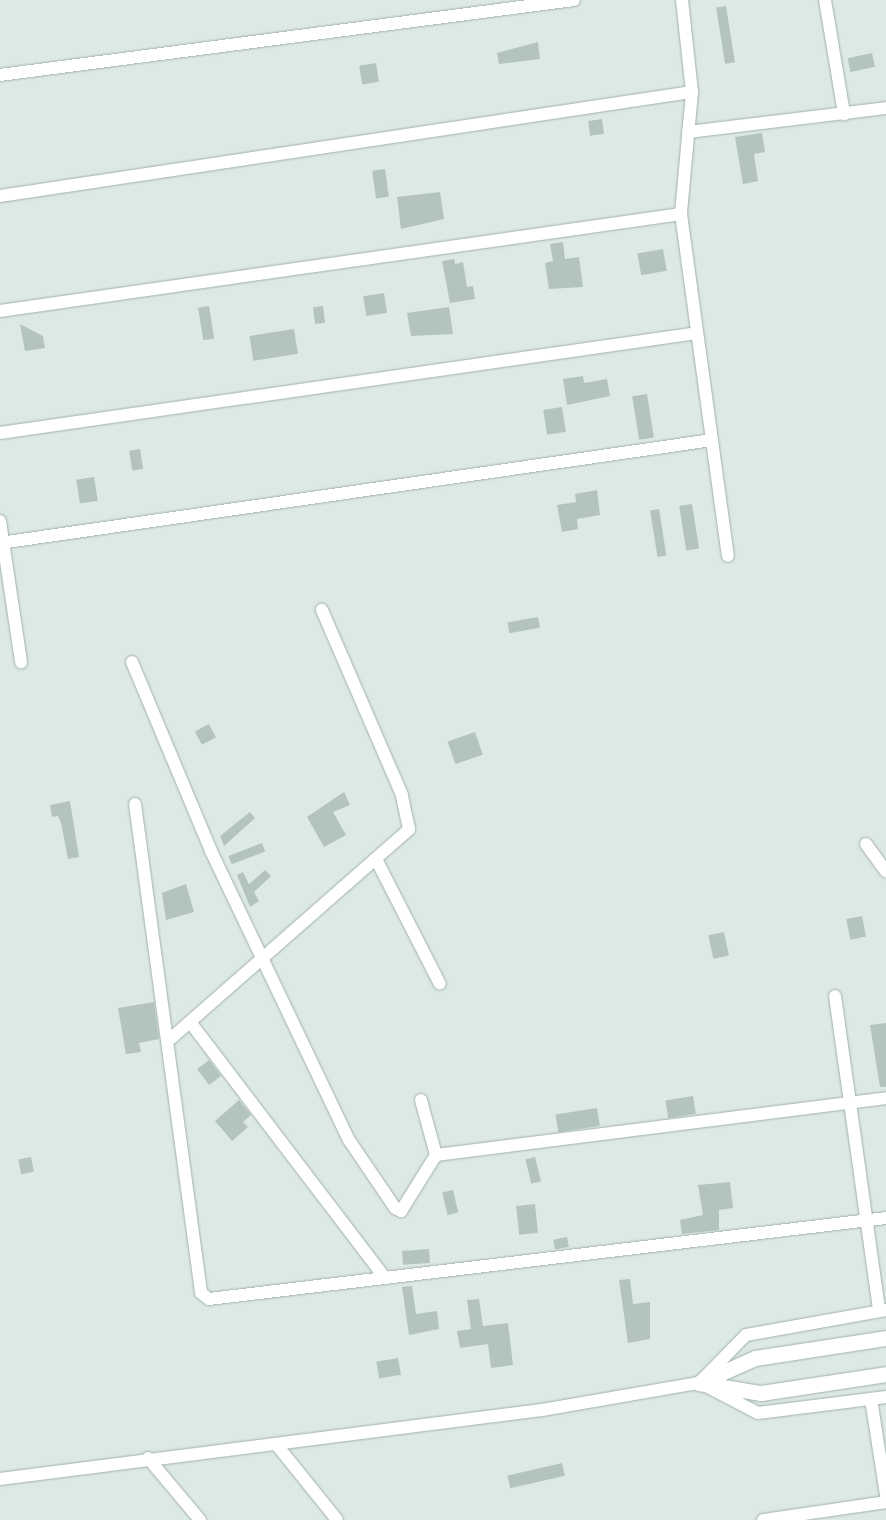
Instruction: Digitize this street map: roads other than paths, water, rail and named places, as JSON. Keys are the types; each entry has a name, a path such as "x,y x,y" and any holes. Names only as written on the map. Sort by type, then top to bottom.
{"street":[{"path":"0,75 574,0"},
{"path":"682,0 692,92 681,214 728,556"},
{"path":"826,0 844,114"},
{"path":"0,196 692,92"},
{"path":"688,132 886,108"},
{"path":"0,311 681,214"},
{"path":"0,433 697,333"},
{"path":"2,542 712,440"},
{"path":"0,521 21,662"},
{"path":"168,1041 410,829 409,815 322,610"},
{"path":"132,662 211,851 264,958 349,1140 394,1208 401,1211 408,1203 436,1155 421,1100"},
{"path":"135,804 201,1293 209,1299 886,1218"},
{"path":"866,844 886,872"},
{"path":"376,859 440,984"},
{"path":"699,1383 746,1335 882,1311 835,996"},
{"path":"190,1022 385,1278"},
{"path":"436,1155 886,1098"},
{"path":"0,1479 148,1458 276,1444 542,1410 699,1383 755,1358 886,1338"},
{"path":"699,1383 761,1393 886,1374"},
{"path":"699,1383 758,1413 886,1397"},
{"path":"871,1399 886,1495"},
{"path":"276,1444 338,1520"},
{"path":"148,1458 200,1520"},
{"path":"763,1520 886,1502"}]}
